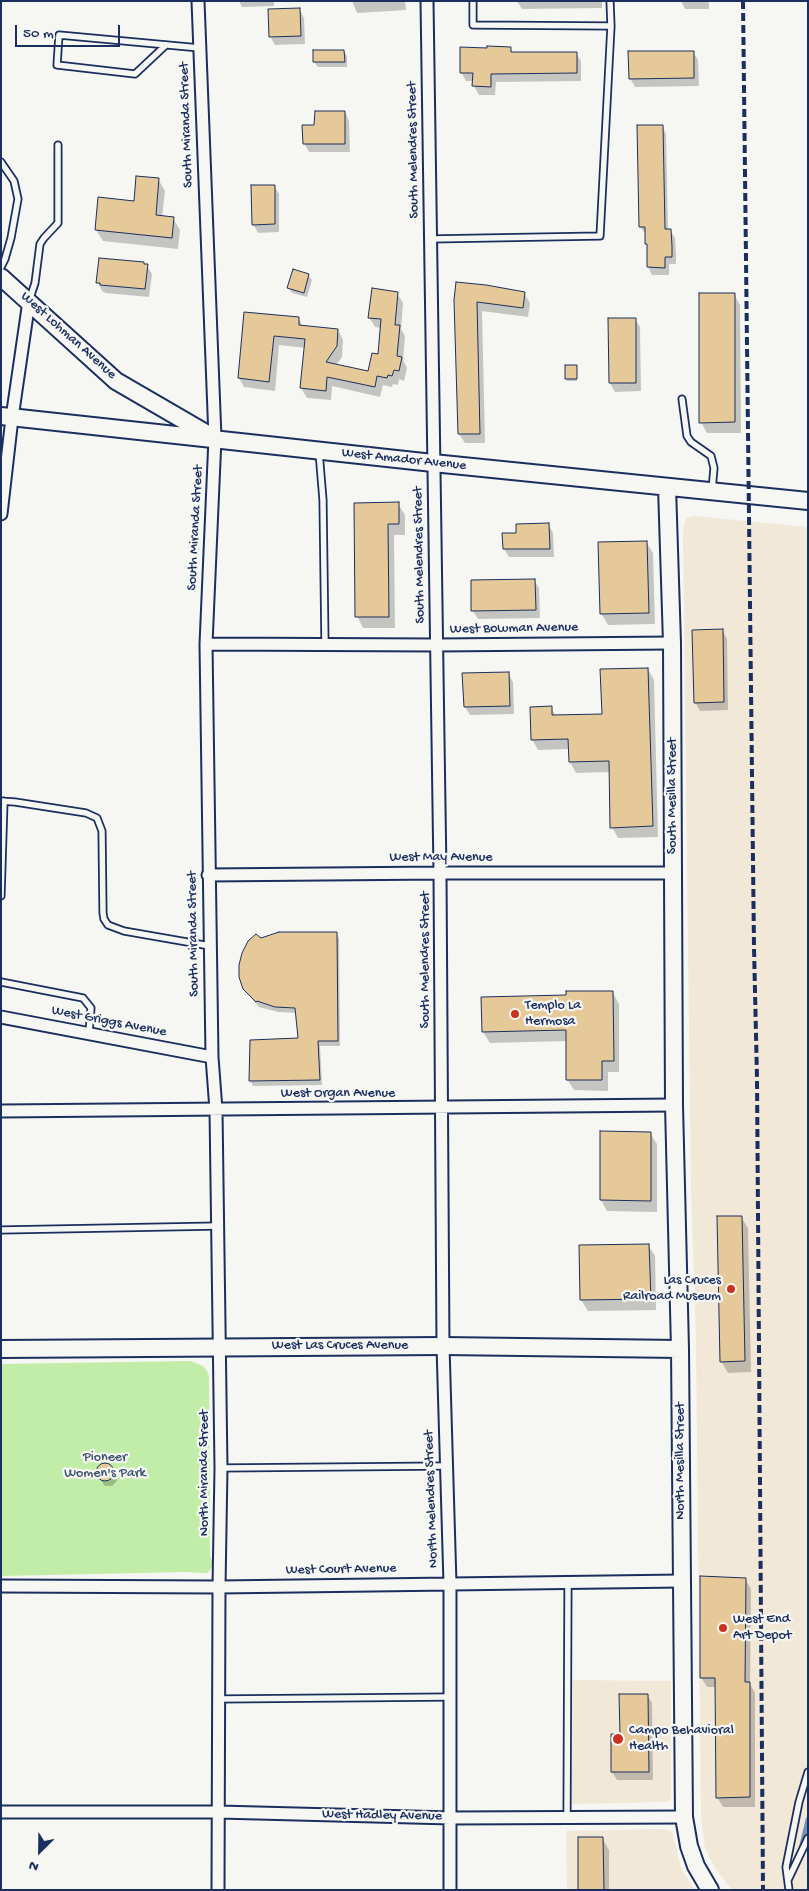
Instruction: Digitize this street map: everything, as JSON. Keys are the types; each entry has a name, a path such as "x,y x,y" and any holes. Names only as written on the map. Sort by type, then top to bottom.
{"street":[{"name":"South Miranda Street","path":"198,1 215,438 206,644 212,1057"},
{"name":"South Melendres Street","path":"426,1 437,645 442,1108"},
{"name":"West Lohman Avenue","path":"1,277 116,381 215,438"},
{"path":"1,514 7,417 29,301"},
{"name":"West Amador Avenue","path":"7,417 808,502"},
{"name":"South Mesilla Street","path":"667,487 672,643 674,1105"},
{"name":"West Bowman Avenue","path":"206,644 672,643"},
{"name":"West May Avenue","path":"208,875 673,873"},
{"name":"West Griggs Avenue","path":"1,1017 212,1057"},
{"name":"North Miranda Street","path":"212,1057 216,1110 221,1468 218,1890"},
{"name":"West Organ Avenue","path":"1,1110 216,1110 674,1105"},
{"name":"North Mesilla Street","path":"674,1105 680,1350 684,1817"},
{"name":"North Melendres Street","path":"442,1108 443,1346 450,1584 452,1818 450,1890"},
{"name":"West Las Cruces Avenue","path":"1,1349 443,1346 680,1350"},
{"name":"West Court Avenue","path":"1,1586 219,1586 682,1581"},
{"name":"West Hadley Avenue","path":"1,1812 219,1812 452,1818 684,1817"},
{"path":"684,1817 689,1846 696,1866 710,1890"}],"lane":[{"path":"473,1 473,25 611,26"},
{"path":"430,239 600,236 611,26 610,1"},
{"path":"166,44 135,74 57,65 59,35 166,44 200,48"},
{"path":"29,301 35,283 40,244 58,223 58,145"},
{"path":"1,162 14,181 18,199 11,238 1,267"},
{"path":"682,399 687,436 691,442 711,456 714,468 712,492"},
{"path":"319,450 323,500 325,645"},
{"path":"1,896 2,801 86,813 97,818 100,822 103,837 103,913 108,925 124,932 210,946"},
{"path":"1,982 83,998 91,1008 89,1034"},
{"path":"1,1230 218,1226"},
{"path":"221,1468 446,1466"},
{"path":"567,1817 568,1582"},
{"path":"219,1699 450,1697"},
{"path":"788,1890 786,1867 799,1802 808,1772"},
{"path":"788,1880 808,1838"}],"shaded area":[{"path":"694,516 808,527 808,1890 732,1890 717,1871 705,1849 701,1817 696,1341 691,1189 683,533 687,518"},
{"name":"Campo Behavioral Health","path":"565,1680 671,1681 670,1800 666,1802 565,1804"},
{"path":"664,1829 671,1831 681,1868 695,1890 567,1890 566,1831"}],"green space":[{"name":"Pioneer Women's Park","path":"190,1361 203,1366 209,1376 210,1556 213,1562 211,1569 207,1573 1,1576 1,1364"}],"building":[{"path":"300,8 301,36 269,37 268,9"},
{"path":"487,46 511,47 511,52 577,52 577,73 491,74 491,87 472,86 473,73 460,73 460,47 487,48"},
{"path":"313,50 344,50 345,62 313,62"},
{"path":"628,51 694,51 694,78 629,79"},
{"path":"315,111 345,111 345,144 303,144 302,125 314,125"},
{"path":"637,125 663,125 665,229 671,229 672,246 672,257 665,257 665,268 647,267 645,227 639,227"},
{"path":"136,176 159,178 156,215 174,217 172,238 95,230 98,197 134,201"},
{"path":"251,185 275,185 275,224 252,225"},
{"path":"99,258 148,264 145,289 96,283"},
{"path":"293,269 309,274 304,293 287,288"},
{"path":"456,282 525,292 523,308 477,302 480,434 458,434 454,300"},
{"path":"372,288 398,292 395,325 400,325 397,356 402,357 399,371 394,370 392,376 388,375 387,378 377,376 375,387 327,377 326,391 300,388 305,339 274,336 269,382 238,378 244,312 299,317 299,325 338,329 337,346 326,362 368,371 372,353 378,354 381,319 368,318"},
{"path":"699,293 735,293 735,422 699,423"},
{"path":"608,318 636,318 636,383 609,383"},
{"path":"565,365 577,365 577,379 565,379"},
{"path":"399,502 399,524 388,524 389,617 355,617 354,503"},
{"path":"549,523 550,549 503,549 502,533 516,533 516,524"},
{"path":"647,541 649,613 600,614 598,542"},
{"path":"535,579 536,610 471,611 471,580"},
{"path":"723,629 724,702 694,703 692,630"},
{"path":"648,668 653,826 610,828 609,761 569,762 568,739 531,740 530,707 552,706 552,715 602,714 600,669"},
{"path":"509,672 510,706 464,707 462,673"},
{"path":"279,932 337,932 338,1041 318,1041 320,1080 249,1081 250,1040 298,1038 295,1008 275,1007 256,1002 243,989 239,977 242,953 248,941 256,934 261,938"},
{"path":"566,991 613,991 614,1061 602,1061 602,1080 566,1080 566,1030 482,1032 481,997 566,995"},
{"path":"600,1131 651,1132 651,1201 600,1200"},
{"name":"Las Cruces Railroad Museum","path":"717,1216 742,1216 745,1361 720,1362"},
{"path":"649,1244 651,1299 580,1300 579,1245"},
{"path":"101,1463 109,1463 114,1468 112,1479 101,1481 96,1476 96,1468"},
{"path":"700,1576 746,1578 745,1682 750,1682 750,1797 716,1798 715,1678 700,1678"},
{"path":"619,1694 648,1694 649,1772 611,1772 611,1734 620,1734"},
{"path":"578,1837 603,1837 604,1890 578,1890"}],"waterway":[{"path":"801,1848 808,1819"}],"railway":[{"path":"743,1 757,1078 763,1890"}],"place":[{"name":"Templo La Hermosa","path":"515,1014"},
{"name":"Las Cruces Railroad Museum","path":"731,1289"},
{"name":"West End Art Depot","path":"723,1628"},
{"name":"Campo Behavioral Health","path":"618,1739"}]}
